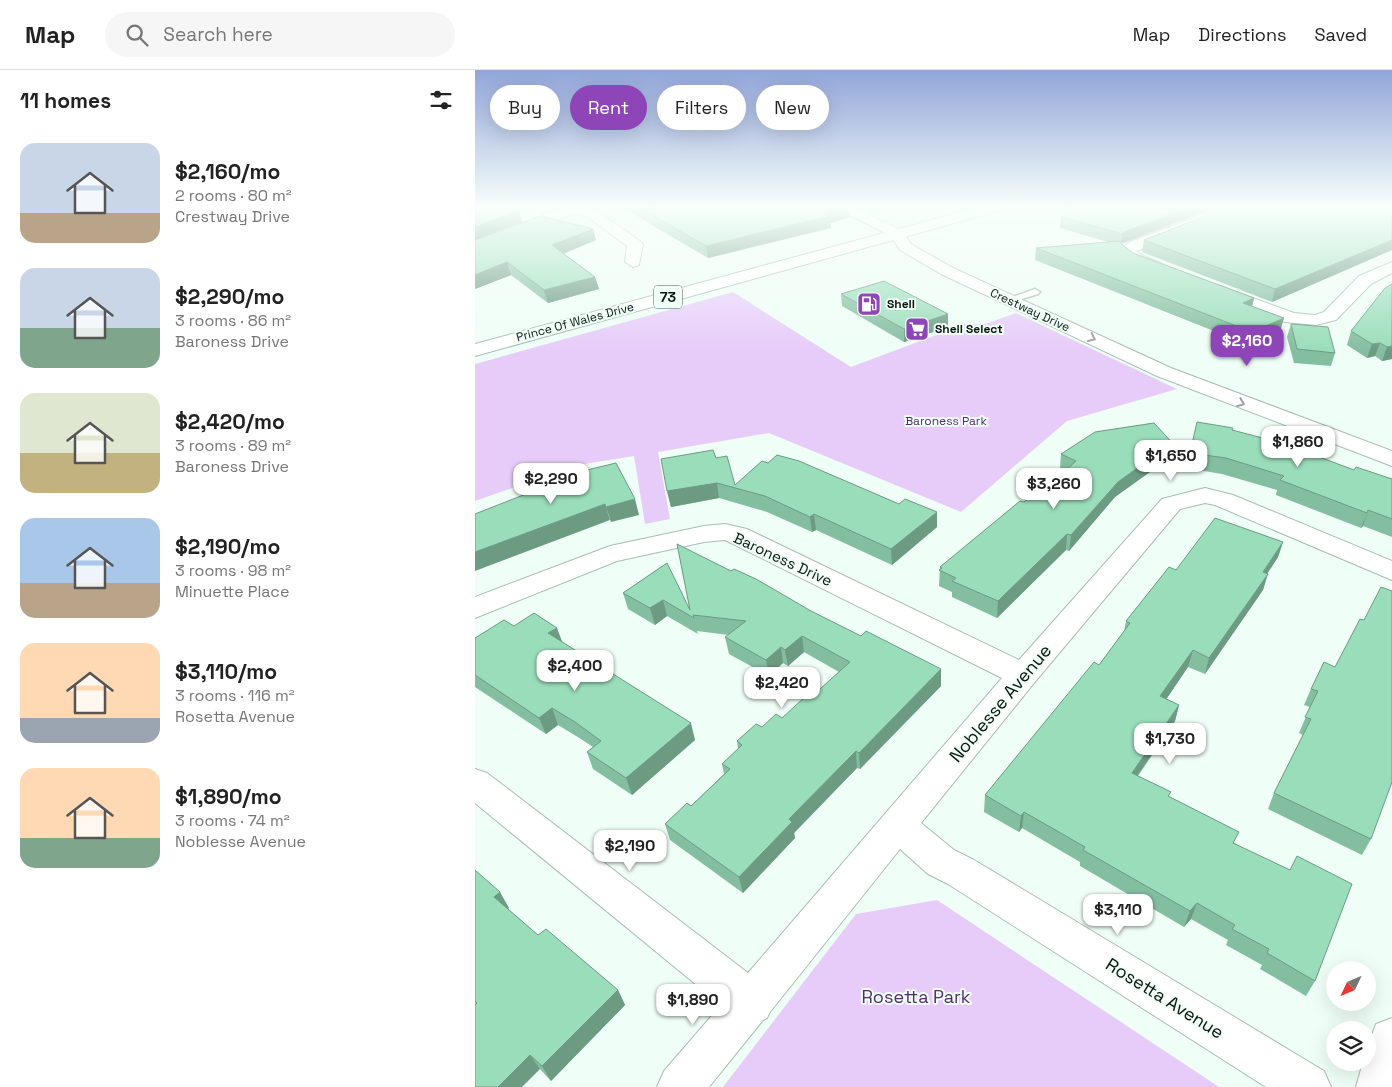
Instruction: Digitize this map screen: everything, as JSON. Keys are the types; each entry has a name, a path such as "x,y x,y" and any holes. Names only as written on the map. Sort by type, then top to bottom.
{"street":[{"path":"633,262 634,255"},
{"name":"Prince Of Wales Drive","path":"475,350 819,255"},
{"name":"Crestway Drive","path":"920,255 947,271 1164,372 1392,459"},
{"path":"1131,255 1174,274"},
{"path":"1201,284 1291,318 1316,320 1330,316 1365,280 1392,267"},
{"name":"Crestway Drive","path":"1010,280 1051,300"},
{"name":"Crestway Drive","path":"1092,319 1227,378 1392,439"},
{"name":"Noblesse Avenue","path":"681,1087 1023,675 1171,504 1205,495 1224,500 1392,571"},
{"name":"Baroness Drive","path":"475,608 610,554 703,534 725,532 738,535 1023,675"},
{"path":"475,783 752,1003"},
{"name":"Rosetta Avenue","path":"898,825 941,862 961,872 1309,1087"},
{"path":"1379,1087 1392,1040"}],"lane":[{"path":"1009,300 1035,292"}],"green space":[{"name":"Baroness Park","path":"733,292 851,367 968,323 982,325 1016,313 1177,389 1067,421 961,512 769,433 658,452 670,519 645,524 634,456 578,465 475,501 475,364"},
{"name":"Rosetta Park","path":"937,900 1219,1087 723,1087 856,914"}],"building":[{"path":"475,255 566,255 595,277 544,290 507,262 475,275"},
{"path":"1055,255 1140,255 1254,298 1243,303 1284,318 1252,332"},
{"path":"1185,255 1355,255 1275,289"},
{"path":"884,281 948,314 904,329 841,294"},
{"path":"1392,284 1392,346 1387,347 1380,343 1372,344 1351,331 1385,288"},
{"path":"1291,324 1328,327 1335,353 1297,349"},
{"path":"1197,422 1233,428 1232,430 1282,443 1354,470 1356,467 1392,479 1392,519 1368,510 1367,513 1280,480 1284,476 1226,458 1190,453"},
{"path":"1154,423 1179,450 1157,454 1118,482 1071,535 1067,534 998,601 952,581 956,578 939,570 942,568 940,567 1020,501 1024,502 1033,494 1037,496 1076,461 1061,454 1095,432"},
{"path":"713,450 716,458 727,456 735,485 762,461 768,463 777,455 799,461 899,504 905,499 937,512 891,549 814,514 810,517 765,496 717,483 667,491 661,459"},
{"path":"616,463 635,499 606,507 605,504 475,552 475,514 587,470"},
{"path":"1215,518 1283,542 1263,572 1268,574 1209,658 1193,650 1160,696 1179,705 1132,773 1171,792 1168,796 1239,832 1233,843 1290,870 1297,856 1352,884 1315,981 1267,953 1269,949 1232,929 1235,925 1197,903 1190,911 1083,850 1085,847 1024,812 1021,816 985,795 1094,662 1099,665 1130,623 1126,621 1169,567 1176,570"},
{"path":"677,544 731,571 734,569 756,579 811,611 861,636 866,631 941,669 859,753 856,751 789,819 792,822 739,877 665,824 687,803 691,806 730,769 722,764 742,745 737,741 756,724 762,727 776,714 782,718 807,695 811,697 850,662 802,636 785,650 781,647 766,660 725,637 746,621 693,615 694,618 663,600 650,608 623,593 667,563 690,610"},
{"path":"1381,587 1392,591 1392,782 1371,839 1274,793 1311,719 1305,717 1318,691 1311,689 1324,662 1335,667 1360,619 1364,620"},
{"path":"534,613 557,628 548,633 691,723 626,778 587,752 601,741 575,722 552,708 539,718 475,675 475,638 504,620 514,626"},
{"path":"475,870 500,892 494,897 538,935 546,929 618,990 542,1066 530,1055 498,1087 475,1087 475,1005 477,1003 475,1001"}],"place":[{"name":"Shell","path":"869,304"},
{"name":"Shell Select","path":"917,329"}]}
